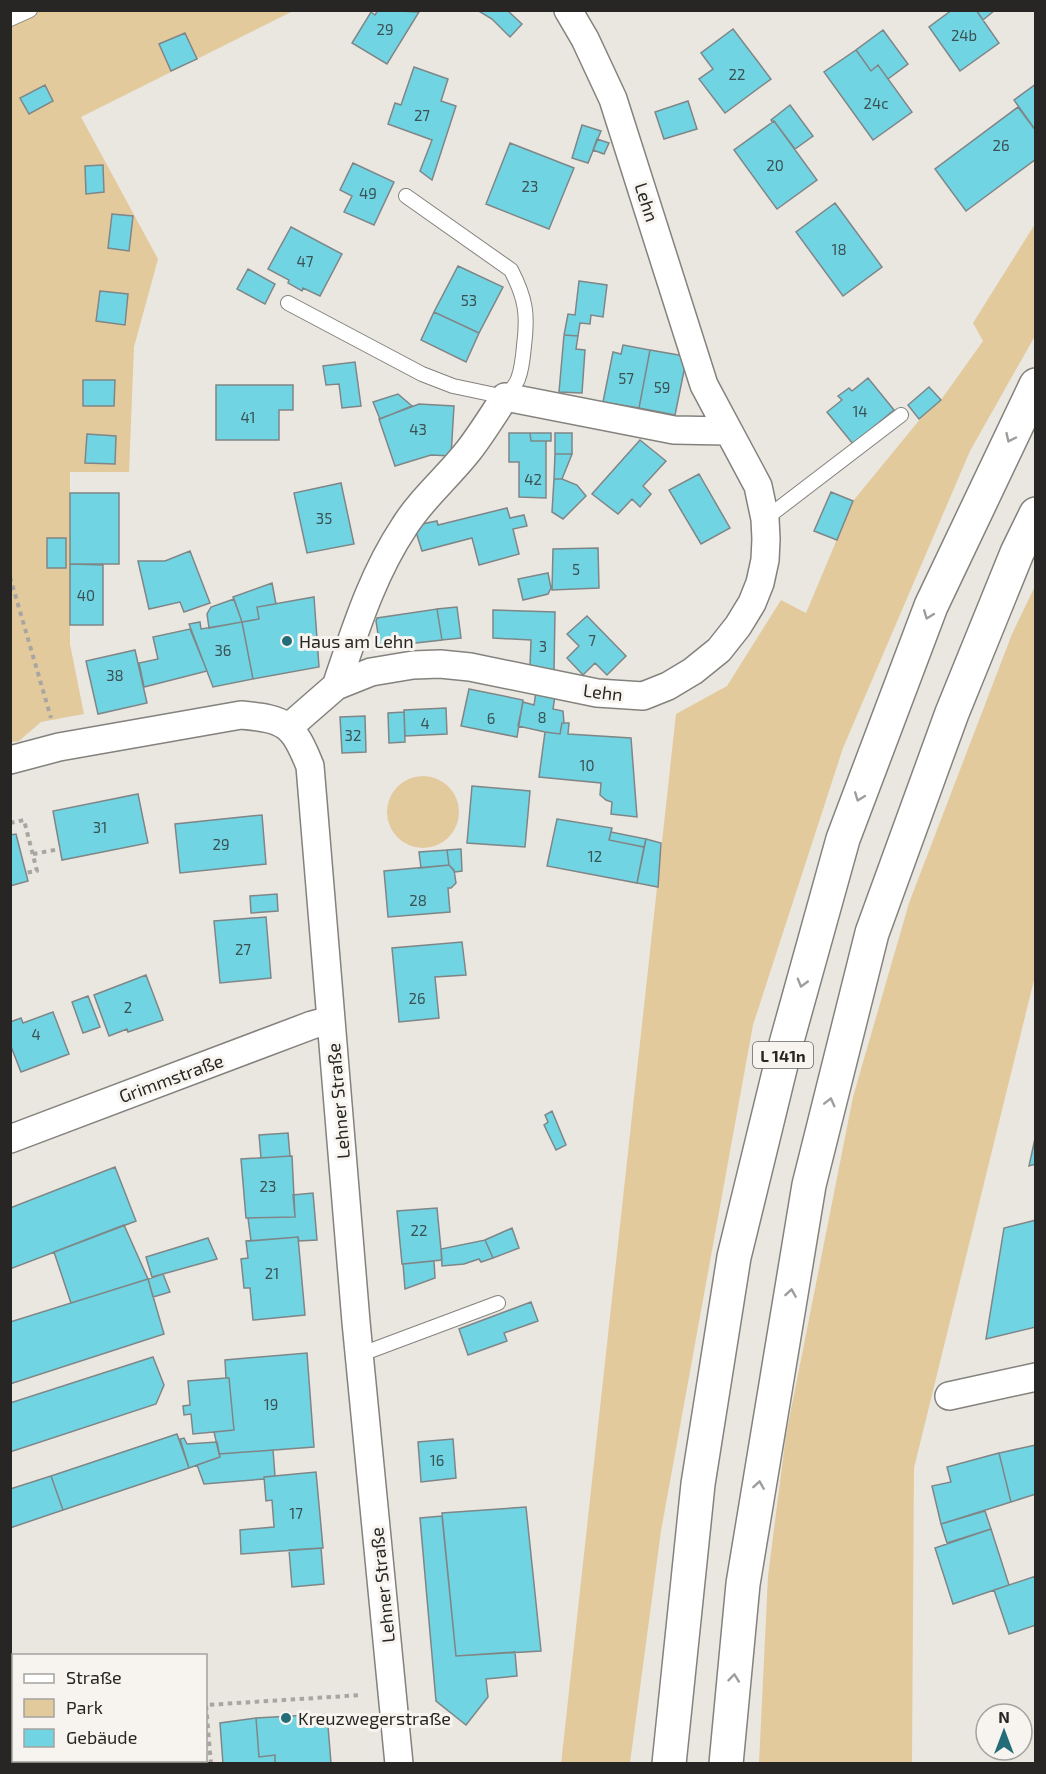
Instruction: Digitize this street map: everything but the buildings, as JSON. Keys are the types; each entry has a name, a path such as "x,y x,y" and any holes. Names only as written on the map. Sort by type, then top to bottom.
{"highway":[{"name":"L 141n","path":"669,1764 698,1484 732,1268 786,1044 851,817 932,606 1035,385"},
{"name":"L 141n","path":"726,1764 743,1584 809,1185 872,933 952,713 1035,514"}],"street":[{"name":"Lehn","path":"289,727 336,686 371,672 413,665 440,664 470,667 597,693 642,696 668,686 693,671 719,650 738,626 760,584 765,560 765,519 758,486 704,385 614,99 568,10"},
{"name":"Lehn","path":"336,686 359,619 384,561 399,534 431,491 468,451 505,398"},
{"path":"505,398 674,430 727,431"},
{"path":"10,760 59,747 241,715 269,717 289,727"},
{"name":"Lehner Straße","path":"289,727 301,744 310,766 359,1355 399,1764"},
{"name":"Grimmstraße","path":"10,1139 312,1025 331,1020"},
{"path":"949,1396 1035,1377"}],"lane":[{"path":"10,19 30,10"},
{"name":"Lehn","path":"406,196 512,270 521,288 526,304 527,321 522,359 518,380 505,398"},
{"path":"288,303 423,374 453,386 505,398"},
{"path":"765,519 901,415"},
{"path":"359,1355 498,1303"}],"path":[{"path":"10,578 59,747"},
{"path":"10,823 24,820 37,871 25,873"},
{"path":"33,854 60,849"},
{"path":"211,1764 207,1705 392,1693"}],"green space":[{"path":"11,11 293,11 81,117 158,259 134,347 129,472 70,472 70,644 84,714 41,722 19,741 11,742"},
{"path":"1035,224 1035,336 970,451 843,748 753,1025 661,1531 630,1763 561,1764 676,714 727,686 781,600 806,613 853,501 921,418 941,400 983,341 973,323"},
{"path":"1035,586 1035,976 914,1468 912,1763 759,1763 768,1576 786,1435 853,1097 909,903 1012,634"},
{"path":"423,776 443,782 453,792 459,812 453,832 443,842 423,848 403,842 393,832 387,812 393,792 403,782"}],"place":[{"name":"Haus am Lehn","path":"287,641"},
{"name":"Kreuzwegerstraße","path":"286,1718"}]}
